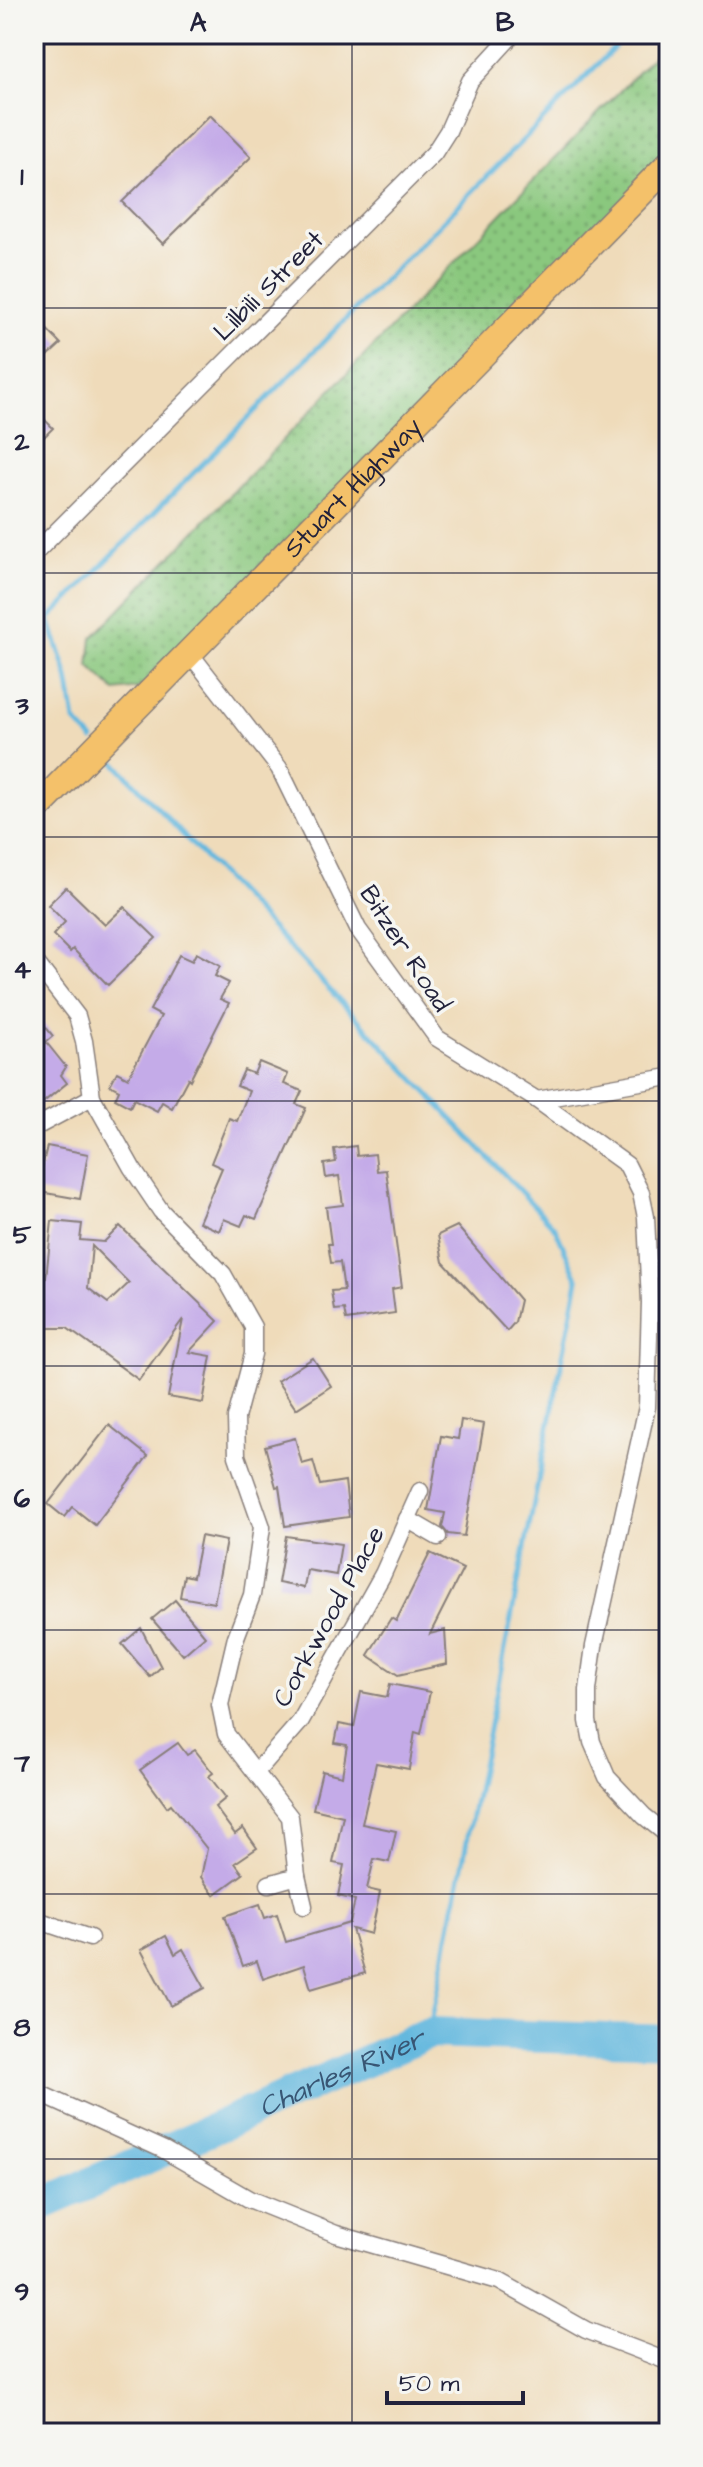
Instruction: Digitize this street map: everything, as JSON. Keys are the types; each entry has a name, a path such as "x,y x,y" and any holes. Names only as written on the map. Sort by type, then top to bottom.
{"highway":[{"name":"Stuart Highway","path":"35,809 669,164"}],"street":[{"name":"Lilbili Street","path":"34,554 434,153 448,131 470,81 513,34"},
{"name":"Bitzer Road","path":"189,652 279,768 358,929 437,1038 537,1100 627,1165 641,1193 646,1217 650,1356 647,1407 594,1646 588,1690 588,1721 592,1742 607,1777 644,1816 669,1836"},
{"path":"34,960 77,1016 92,1097 132,1168 161,1211 223,1274 253,1327 253,1354 236,1418 237,1456 262,1527 252,1595 236,1637 220,1705 226,1734 290,1817 304,1906"},
{"path":"537,1100 669,1077"},
{"path":"34,1128 92,1097"},
{"name":"Corkwood Place","path":"257,1771 300,1722 383,1574 420,1491"},
{"name":"Corkwood Place","path":"407,1519 438,1537"},
{"path":"269,1884 297,1876"},
{"path":"34,1919 90,1938"},
{"path":"34,2091 164,2150 249,2199 336,2234 499,2281 586,2330 669,2362"}],"green space":[{"path":"669,40 669,164 155,686 115,691 89,666 92,638"}],"building":[{"path":"210,115 251,157 163,244 122,202"},
{"path":"34,316 61,344 34,369"},
{"path":"34,409 53,428 34,447"},
{"path":"66,887 105,925 124,907 156,938 108,985 73,949 70,952 53,935 65,922 48,905"},
{"path":"196,953 220,966 215,976 229,983 220,999 229,1003 190,1080 188,1078 172,1108 162,1102 157,1111 134,1099 130,1107 115,1099 119,1090 110,1085 117,1072 128,1078 161,1016 150,1010 179,955 192,961"},
{"path":"34,1013 53,1036 46,1042 66,1067 61,1075 67,1083 41,1104 34,1096"},
{"path":"259,1062 288,1074 284,1084 302,1091 296,1104 306,1108 256,1219 246,1215 241,1226 224,1219 219,1231 199,1222 222,1168 211,1163 229,1118 237,1121 249,1091 237,1086 244,1070 254,1074"},
{"path":"47,1146 88,1154 80,1199 34,1191 34,1167 42,1168"},
{"path":"356,1146 357,1156 375,1154 377,1171 386,1170 402,1287 392,1289 395,1313 346,1320 344,1309 334,1310 331,1291 344,1290 340,1262 331,1263 326,1207 343,1205 339,1176 326,1178 324,1164 336,1162 334,1149"},
{"path":"52,1221 82,1224 80,1240 104,1242 120,1226 218,1321 189,1352 211,1356 203,1403 168,1397 183,1319 139,1380 67,1328 46,1328 34,1334 34,1284 46,1278","holes":["92,1246 129,1283 108,1303 88,1288"]},
{"path":"457,1226 520,1300 515,1322 507,1331 443,1262 438,1235"},
{"path":"313,1358 331,1386 296,1409 277,1381"},
{"path":"461,1420 484,1424 464,1536 448,1534 442,1527 445,1513 428,1510 441,1436 458,1439"},
{"path":"109,1425 148,1456 95,1525 72,1507 64,1517 48,1504"},
{"path":"295,1438 302,1464 313,1461 320,1485 345,1481 349,1517 285,1526 279,1486 276,1487 265,1446"},
{"path":"201,1536 226,1541 214,1603 180,1597 184,1575 193,1577"},
{"path":"286,1536 341,1544 336,1575 307,1570 304,1588 278,1583"},
{"path":"430,1553 463,1569 430,1634 445,1630 447,1664 398,1675 368,1655 391,1618 396,1621"},
{"path":"175,1600 205,1636 183,1655 152,1619"},
{"path":"141,1628 161,1667 150,1677 122,1644"},
{"path":"390,1684 430,1692 421,1734 415,1732 409,1769 376,1763 362,1824 396,1831 389,1862 374,1859 367,1889 380,1892 371,1934 352,1929 365,1973 311,1989 304,1965 263,1979 257,1961 243,1966 225,1916 260,1904 265,1918 277,1914 286,1942 350,1923 355,1900 338,1896 344,1865 333,1863 343,1816 313,1809 322,1771 342,1776 347,1745 335,1743 339,1724 354,1727 361,1692 387,1697"},
{"path":"178,1743 187,1755 195,1750 213,1773 209,1776 226,1798 215,1807 235,1834 243,1828 257,1848 235,1863 243,1874 214,1895 201,1877 207,1849 171,1804 167,1807 140,1770"},
{"path":"166,1936 175,1954 183,1949 205,1988 171,2006 141,1950"}],"waterway":[{"path":"93,740 75,721 68,677 49,619 628,34"},
{"path":"103,750 555,1228 578,1280 429,2033"},
{"name":"Charles River","path":"34,2208 429,2033 669,2041"}]}
